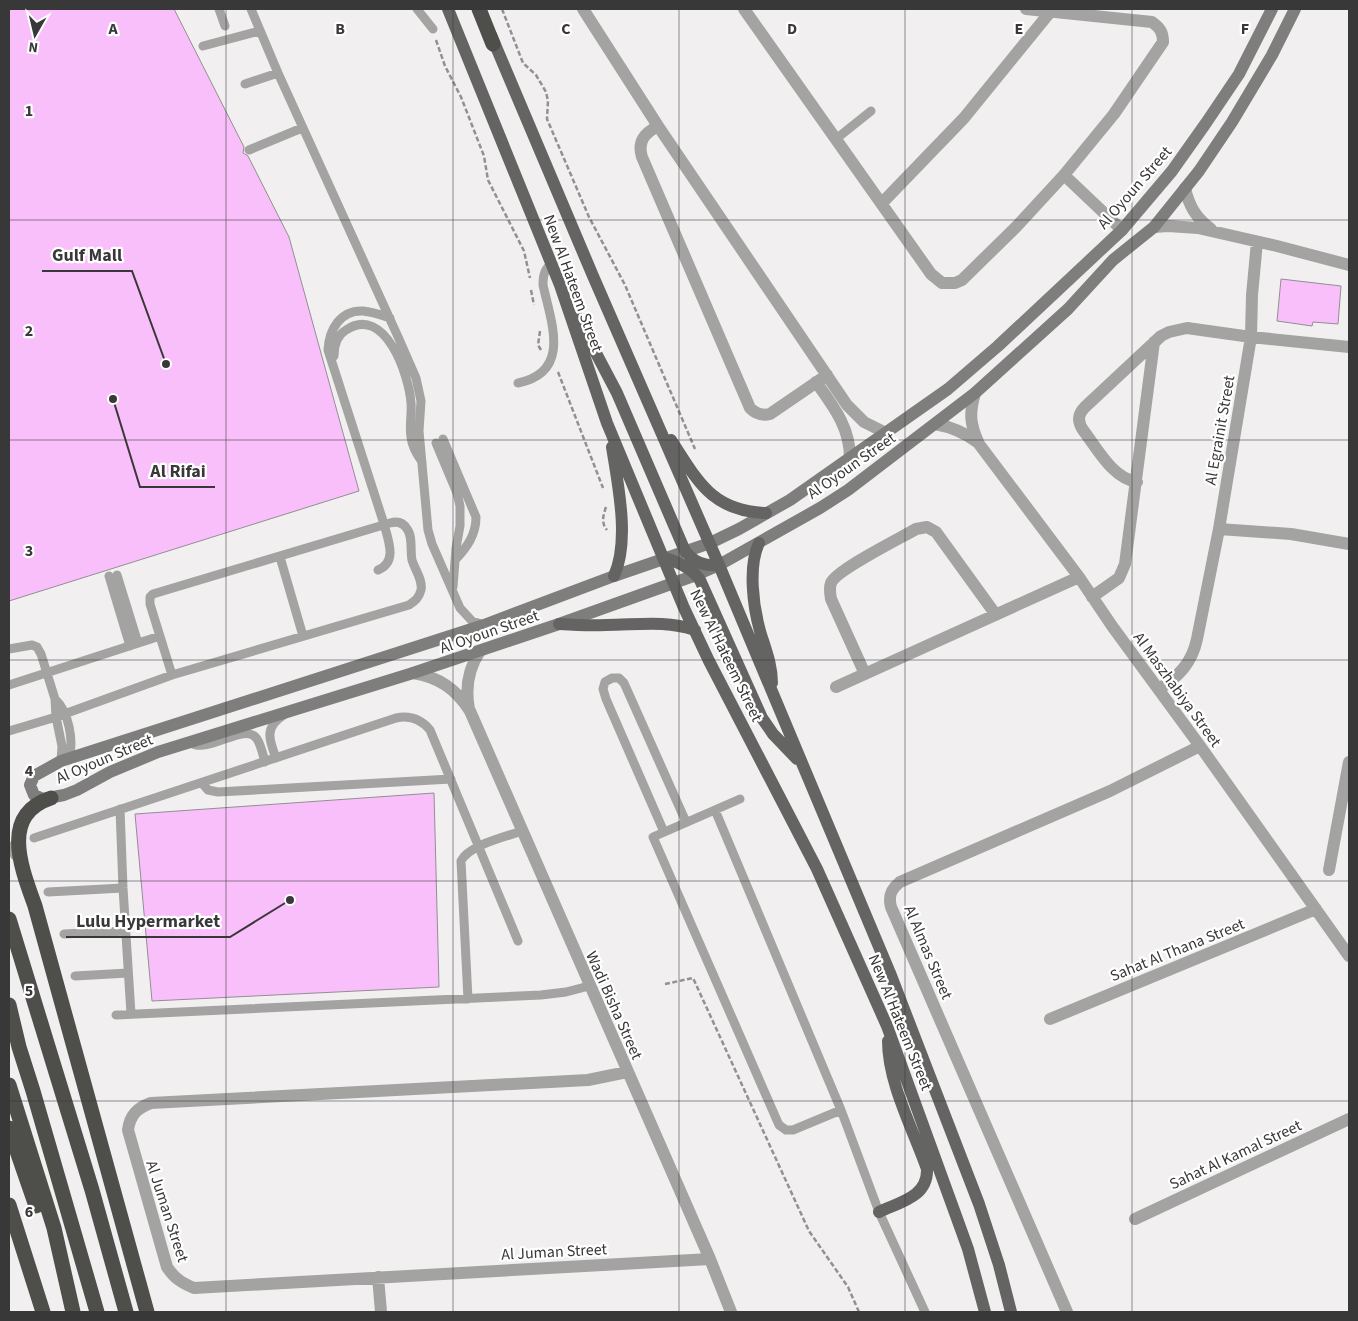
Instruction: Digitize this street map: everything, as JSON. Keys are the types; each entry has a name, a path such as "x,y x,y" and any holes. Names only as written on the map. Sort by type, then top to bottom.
{"highway":[{"path":"479,9 493,44"},
{"path":"51,798 30,806 22,814 13,834 12,851 35,906 147,1312"},
{"path":"9,919 103,1225 126,1312"},
{"path":"9,1005 11,1025 98,1312"},
{"path":"9,1085 54,1228 73,1312"},
{"path":"9,1128 51,1249 63,1272"},
{"path":"9,1205 43,1312"}],"main road":[{"name":"New Al Hateem Street","path":"448,9 560,285 607,423 674,582 695,630 817,869 887,1026 958,1222 985,1312"},
{"name":"New Al Hateem Street","path":"484,9 493,44 546,161 710,543 890,973 982,1212 1011,1312"},
{"path":"560,285 618,394 685,552 700,564 709,566 719,565"},
{"path":"656,420 694,476 715,498 742,511 766,513"},
{"path":"607,423 616,469 622,534 621,557 614,576"},
{"path":"758,544 752,565 755,605 759,628 770,666 772,693"},
{"path":"665,558 676,562 696,575 706,590 762,718 780,742 801,763"},
{"path":"559,624 597,626 657,623 675,624 695,630"},
{"path":"879,1212 914,1196 920,1191 927,1177 927,1169 891,1066 887,1026"},
{"path":"1004,1287 1017,1312"}],"street":[{"path":"583,9 658,126 827,374 842,408 850,458"},
{"path":"744,9 936,279 942,283 956,283 962,280 1017,226 1064,175 1125,98 1163,42 1163,34 1159,27 1152,22 1026,9"},
{"name":"Al Oyoun Street","path":"1272,9 1239,74 1206,123 1172,171 1122,230 991,352 948,388 790,500 710,543 614,576 484,625 65,760 38,773 31,780 30,786 34,795 43,799 77,790 110,772 142,758 480,651 696,575 758,544 848,490 975,393 1068,308 1113,260 1154,227 1185,188 1232,122 1272,55 1295,9"},
{"path":"882,203 964,118 1051,11"},
{"path":"658,126 645,134 641,141 642,157 750,408 756,414 770,414 827,374"},
{"path":"1064,175 1122,230"},
{"path":"1185,188 1196,216 1212,231"},
{"path":"1154,227 1183,226 1212,231 1349,265"},
{"name":"Al Egrainit Street","path":"1158,689 1180,674 1194,652 1219,529 1251,337 1252,295 1257,242"},
{"path":"1137,482 1123,478 1112,468 1083,430 1079,418 1081,412 1154,342 1169,332 1187,328 1349,347"},
{"path":"1092,597 1113,583 1123,572 1127,556 1154,342"},
{"path":"816,382 842,408 886,433"},
{"name":"Al Maszhabiya Street","path":"975,393 970,410 971,428 979,444 1079,578 1348,953"},
{"name":"Al Maszhabiya Street","path":"935,424 951,427 966,434 979,444"},
{"path":"865,674 831,599 831,582 843,571 916,529 927,527 936,532 996,615"},
{"path":"1219,529 1291,534 1349,544"},
{"path":"836,686 1079,578"},
{"name":"Wadi Bisha Street","path":"470,711 468,679 470,669 480,651"},
{"name":"Wadi Bisha Street","path":"413,673 430,677 446,685 460,697 470,711 710,1259 731,1312"},
{"name":"Al Almas Street","path":"1067,1312 891,907 890,893 900,882 1110,791 1200,746"},
{"path":"1329,870 1349,762"},
{"name":"Sahat Al Thana Street","path":"1050,1019 1316,909"},
{"name":"Al Juman Street","path":"627,1072 588,1080 151,1103 142,1106 134,1112 129,1121 129,1140 167,1267 174,1277 183,1284 194,1288 710,1259"},
{"name":"Sahat Al Kamal Street","path":"1135,1219 1349,1119"},
{"path":"378,1277 381,1312"}],"lane":[{"path":"219,9 224,26"},
{"path":"251,9 302,128 416,378 422,409 419,431 428,530 464,613 472,621 484,625"},
{"path":"417,9 433,29"},
{"path":"204,46 259,31"},
{"path":"245,84 278,73"},
{"path":"836,139 871,111"},
{"path":"249,150 302,128"},
{"path":"518,383 538,375 551,360 554,352 555,336 543,285 546,269 551,264"},
{"path":"378,570 387,564 391,553 384,524 328,350 328,338 340,319 350,313 361,311 373,312 390,318"},
{"path":"334,367 334,346 338,337 345,330 363,324 373,326 382,331 405,373 411,403 411,437 416,453 422,462"},
{"path":"454,592 457,540 460,526 460,506 440,441 476,517 471,539 456,559"},
{"path":"9,731 172,675 400,609 416,601 421,586 413,561 409,532 402,523 384,524 153,594 150,597 150,604 172,675"},
{"path":"280,557 303,636"},
{"path":"113,576 134,644"},
{"path":"9,685 160,636"},
{"path":"9,649 27,645 37,647 41,654 71,744 65,760"},
{"path":"664,832 606,699 603,689 605,682 612,678 619,678 624,683 686,822"},
{"path":"276,758 269,738 270,730 276,721 288,713"},
{"path":"34,838 396,718 411,717 419,720 430,730 518,941"},
{"path":"191,743 203,746 241,734 250,734 257,739 265,762"},
{"path":"202,783 208,790 223,792 451,779"},
{"path":"740,799 653,838 779,1125 786,1130 793,1130 841,1110"},
{"path":"120,809 131,1014"},
{"path":"715,810 841,1110 879,1212 926,1312"},
{"path":"468,999 460,867 463,856 478,847 522,830"},
{"path":"48,892 123,888"},
{"path":"64,934 126,931"},
{"path":"75,976 128,973"},
{"path":"116,1015 554,994 574,991 589,986"}],"path":[{"path":"502,9 523,63 536,75 546,92 548,101 546,119 589,217 633,304 697,456"},
{"path":"433,29 445,66 461,97 484,156 488,180 524,252 530,274 532,300 536,310"},
{"path":"540,324 538,345 555,365 607,496"},
{"path":"607,502 603,518 605,527 612,534 622,534"},
{"path":"665,984 693,978 809,1231 848,1287 860,1312"}],"building":[{"path":"9,9 174,9 244,147 243,153 248,156 289,237 359,491 9,601"},
{"path":"1281,279 1341,286 1338,324 1313,322 1312,326 1277,321"},
{"path":"434,793 439,987 152,1001 135,814"}],"place":[{"name":"Gulf Mall","path":"166,364"},
{"name":"Al Rifai","path":"113,399"},
{"name":"Lulu Hypermarket","path":"290,900"}]}
